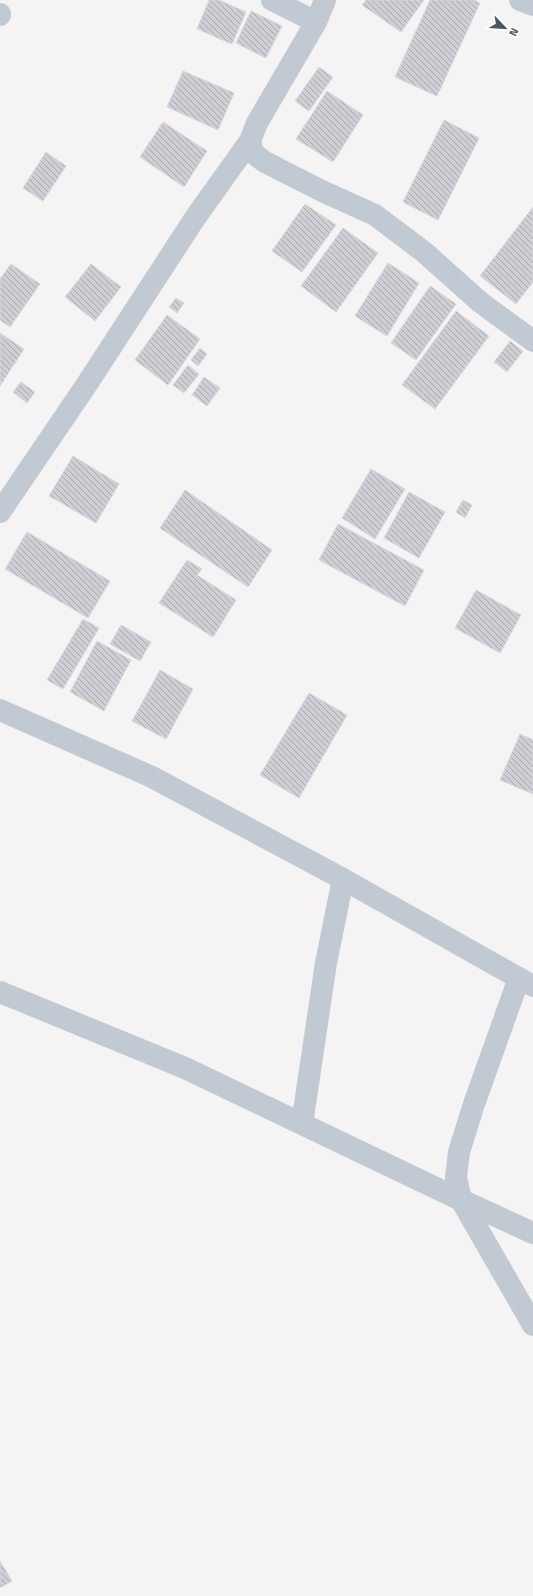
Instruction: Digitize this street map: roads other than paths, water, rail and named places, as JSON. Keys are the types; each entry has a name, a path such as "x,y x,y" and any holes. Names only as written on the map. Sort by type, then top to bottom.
{"street":[{"path":"272,0 316,22"},
{"path":"0,512 87,384 195,218 250,141 256,122 316,22 325,0"},
{"path":"520,0 533,5"},
{"path":"250,141 253,153 265,162 322,191 375,215 424,252 480,302 533,341"},
{"path":"0,710 152,777 343,879 526,982 474,1104 459,1152 456,1177 461,1200 533,1325"},
{"path":"302,1124 326,963 343,879"},
{"path":"0,992 185,1068 533,1233"}]}
